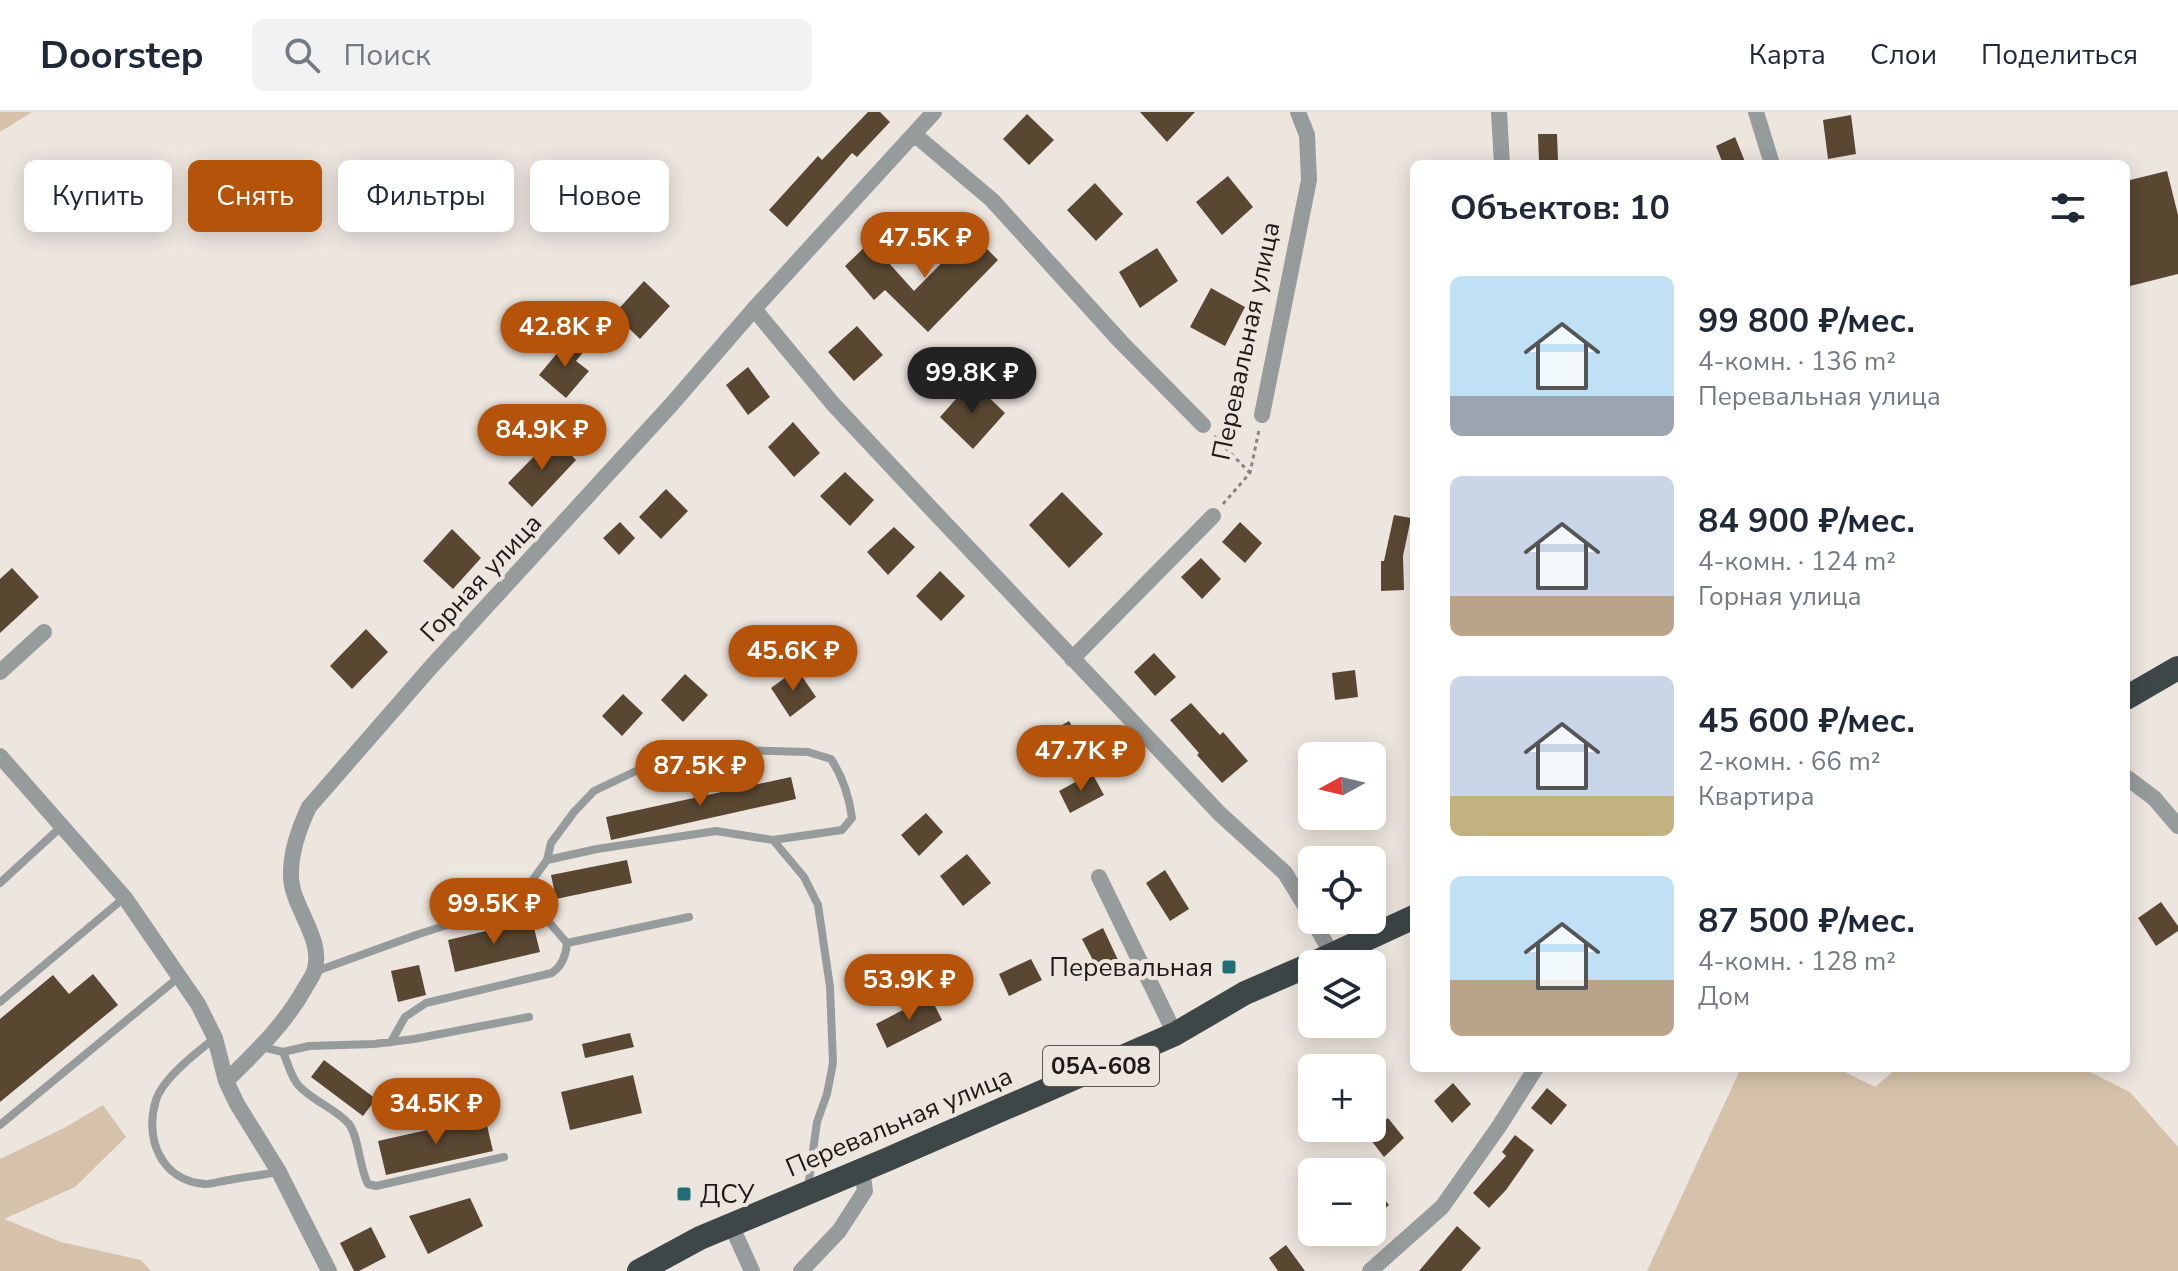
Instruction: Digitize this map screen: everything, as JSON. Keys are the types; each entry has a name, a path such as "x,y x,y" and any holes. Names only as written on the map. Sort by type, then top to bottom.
{"highway":[{"path":"2130,696 2178,668"},
{"name":"Перевальная улица","path":"1343,950 1410,919"},
{"name":"Перевальная улица","path":"639,1271 700,1238 1175,1034 1245,993 1298,970"}],"street":[{"name":"Горная улица","path":"314,972 315,946 291,878 292,858 309,807 431,667 934,112"},
{"name":"Перевальная улица","path":"1262,415 1309,180 1307,135 1298,112"},
{"path":"1499,112 1502,160"},
{"path":"1756,112 1771,160"},
{"path":"914,134 992,200 1121,342 1203,425"},
{"path":"754,309 833,404 1220,814 1285,873 1298,894"},
{"path":"1072,659 1213,516"},
{"path":"0,672 44,632"},
{"path":"0,756 125,898 198,1004 215,1038 226,1081 237,1104 279,1172 329,1271"},
{"path":"2130,780 2154,798 2178,826"},
{"path":"1099,877 1175,1034"},
{"path":"226,1081 285,1020 314,972"},
{"path":"1370,1271 1442,1207 1533,1072"},
{"path":"801,1271 839,1231 865,1191 862,1169"},
{"path":"731,1225 752,1271"}],"lane":[{"path":"314,972 516,903 547,860 551,843 574,812 594,791 638,770 730,750 808,752 831,759 841,774 850,801 852,818 842,830 773,840 716,831 547,860"},
{"path":"0,883 63,825"},
{"path":"773,840 804,877 818,905 830,987 833,1063 817,1122 807,1192"},
{"path":"0,1002 125,898"},
{"path":"391,1042 405,1017 426,1003 552,973 559,968 566,955 567,943 541,913 516,903"},
{"path":"567,943 689,917"},
{"path":"0,1125 179,977"},
{"path":"261,1047 283,1052 309,1046 391,1042 529,1017"},
{"path":"215,1038 189,1057 156,1099 152,1127 155,1148 173,1171 187,1180 205,1184 279,1172"},
{"path":"283,1052 296,1084 338,1113 352,1127 361,1168 368,1184 376,1186 504,1157"}],"path":[{"name":"Перевальная улица","path":"1213,516 1250,473 1262,415"},
{"path":"1203,425 1250,473"}],"shaded area":[{"path":"0,112 32,112 0,132"},
{"path":"1739,1072 1845,1072 1875,1087 1892,1072 2090,1072 2130,1092 2178,1147 2178,1271 1647,1271"},
{"path":"103,1105 126,1137 75,1187 4,1219 61,1242 141,1260 151,1271 0,1271 0,1159"}],"building":[{"path":"868,112 880,112 890,122 857,157 852,153 787,227 769,210 818,156 822,160"},
{"path":"1140,112 1195,112 1167,142"},
{"path":"1027,114 1054,140 1029,165 1003,139"},
{"path":"1851,115 1856,154 1828,159 1823,120"},
{"path":"1538,134 1557,134 1558,160 1539,160"},
{"path":"1735,137 1744,160 1721,160 1716,146"},
{"path":"2167,171 2178,215 2178,274 2130,286 2130,180"},
{"path":"1228,176 1253,207 1222,235 1196,202"},
{"path":"1095,183 1123,214 1096,241 1067,210"},
{"path":"971,233 998,260 928,332 885,290 874,300 845,266 870,242 914,291"},
{"path":"1157,248 1178,281 1140,308 1119,272"},
{"path":"644,281 670,306 640,339 614,314"},
{"path":"1211,288 1245,307 1225,346 1190,327"},
{"path":"857,326 883,355 854,381 828,352"},
{"path":"569,339 584,351 576,361 589,371 566,398 539,375"},
{"path":"748,367 770,397 748,415 726,385"},
{"path":"972,381 1005,413 973,449 940,417"},
{"path":"793,422 820,453 794,477 768,447"},
{"path":"553,437 576,460 532,507 508,483"},
{"path":"845,472 874,500 850,526 820,496"},
{"path":"666,489 688,511 661,539 639,517"},
{"path":"1062,492 1103,534 1069,568 1029,525"},
{"path":"1394,515 1410,518 1403,556 1404,590 1381,591 1381,561 1384,561"},
{"path":"620,522 635,538 619,555 603,538"},
{"path":"1240,522 1262,543 1245,563 1222,542"},
{"path":"894,527 915,547 888,575 867,552"},
{"path":"452,529 481,558 453,589 423,561"},
{"path":"1201,558 1221,579 1202,599 1181,577"},
{"path":"12,568 39,597 0,633 0,579"},
{"path":"940,571 965,596 941,621 916,596"},
{"path":"366,629 388,652 352,689 330,666"},
{"path":"1154,653 1176,677 1155,696 1134,672"},
{"path":"797,669 816,697 790,717 771,688"},
{"path":"1355,670 1358,697 1335,700 1332,673"},
{"path":"685,674 708,695 683,722 661,700"},
{"path":"623,694 643,713 622,736 602,716"},
{"path":"1191,703 1220,735 1223,732 1248,761 1222,783 1170,720"},
{"path":"1069,721 1081,741 1052,759 1040,738"},
{"path":"1092,773 1104,795 1070,813 1059,791"},
{"path":"791,777 796,799 611,840 606,817"},
{"path":"926,813 943,832 919,856 901,835"},
{"path":"967,854 991,883 963,906 940,876"},
{"path":"627,860 632,883 556,899 551,875"},
{"path":"1165,870 1189,909 1170,921 1146,883"},
{"path":"2161,902 2178,926 2178,931 2156,946 2138,918"},
{"path":"532,920 540,952 455,972 448,940"},
{"path":"1103,928 1119,962 1099,972 1082,939"},
{"path":"1031,959 1042,980 1009,996 999,974"},
{"path":"419,965 426,995 398,1002 391,971"},
{"path":"93,974 118,1005 0,1102 0,1019 53,975 69,994"},
{"path":"930,996 942,1020 887,1048 876,1024"},
{"path":"630,1033 634,1047 585,1058 582,1044"},
{"path":"324,1060 376,1099 363,1116 311,1077"},
{"path":"633,1075 642,1113 570,1130 561,1092"},
{"path":"1453,1083 1471,1104 1452,1123 1434,1101"},
{"path":"1547,1088 1567,1105 1551,1125 1531,1108"},
{"path":"485,1117 493,1151 386,1175 378,1141"},
{"path":"1388,1118 1404,1138 1384,1157 1372,1142 1386,1142"},
{"path":"1515,1135 1534,1150 1489,1208 1473,1193 1506,1156 1502,1152"},
{"path":"470,1198 483,1226 428,1254 409,1216"},
{"path":"1457,1226 1481,1248 1461,1271 1419,1271"},
{"path":"371,1227 386,1257 354,1271 340,1243"},
{"path":"1286,1245 1305,1271 1278,1271 1269,1258"}],"place":[{"name":"Перевальная","path":"1229,967"},
{"name":"ДСУ","path":"684,1194"}]}
